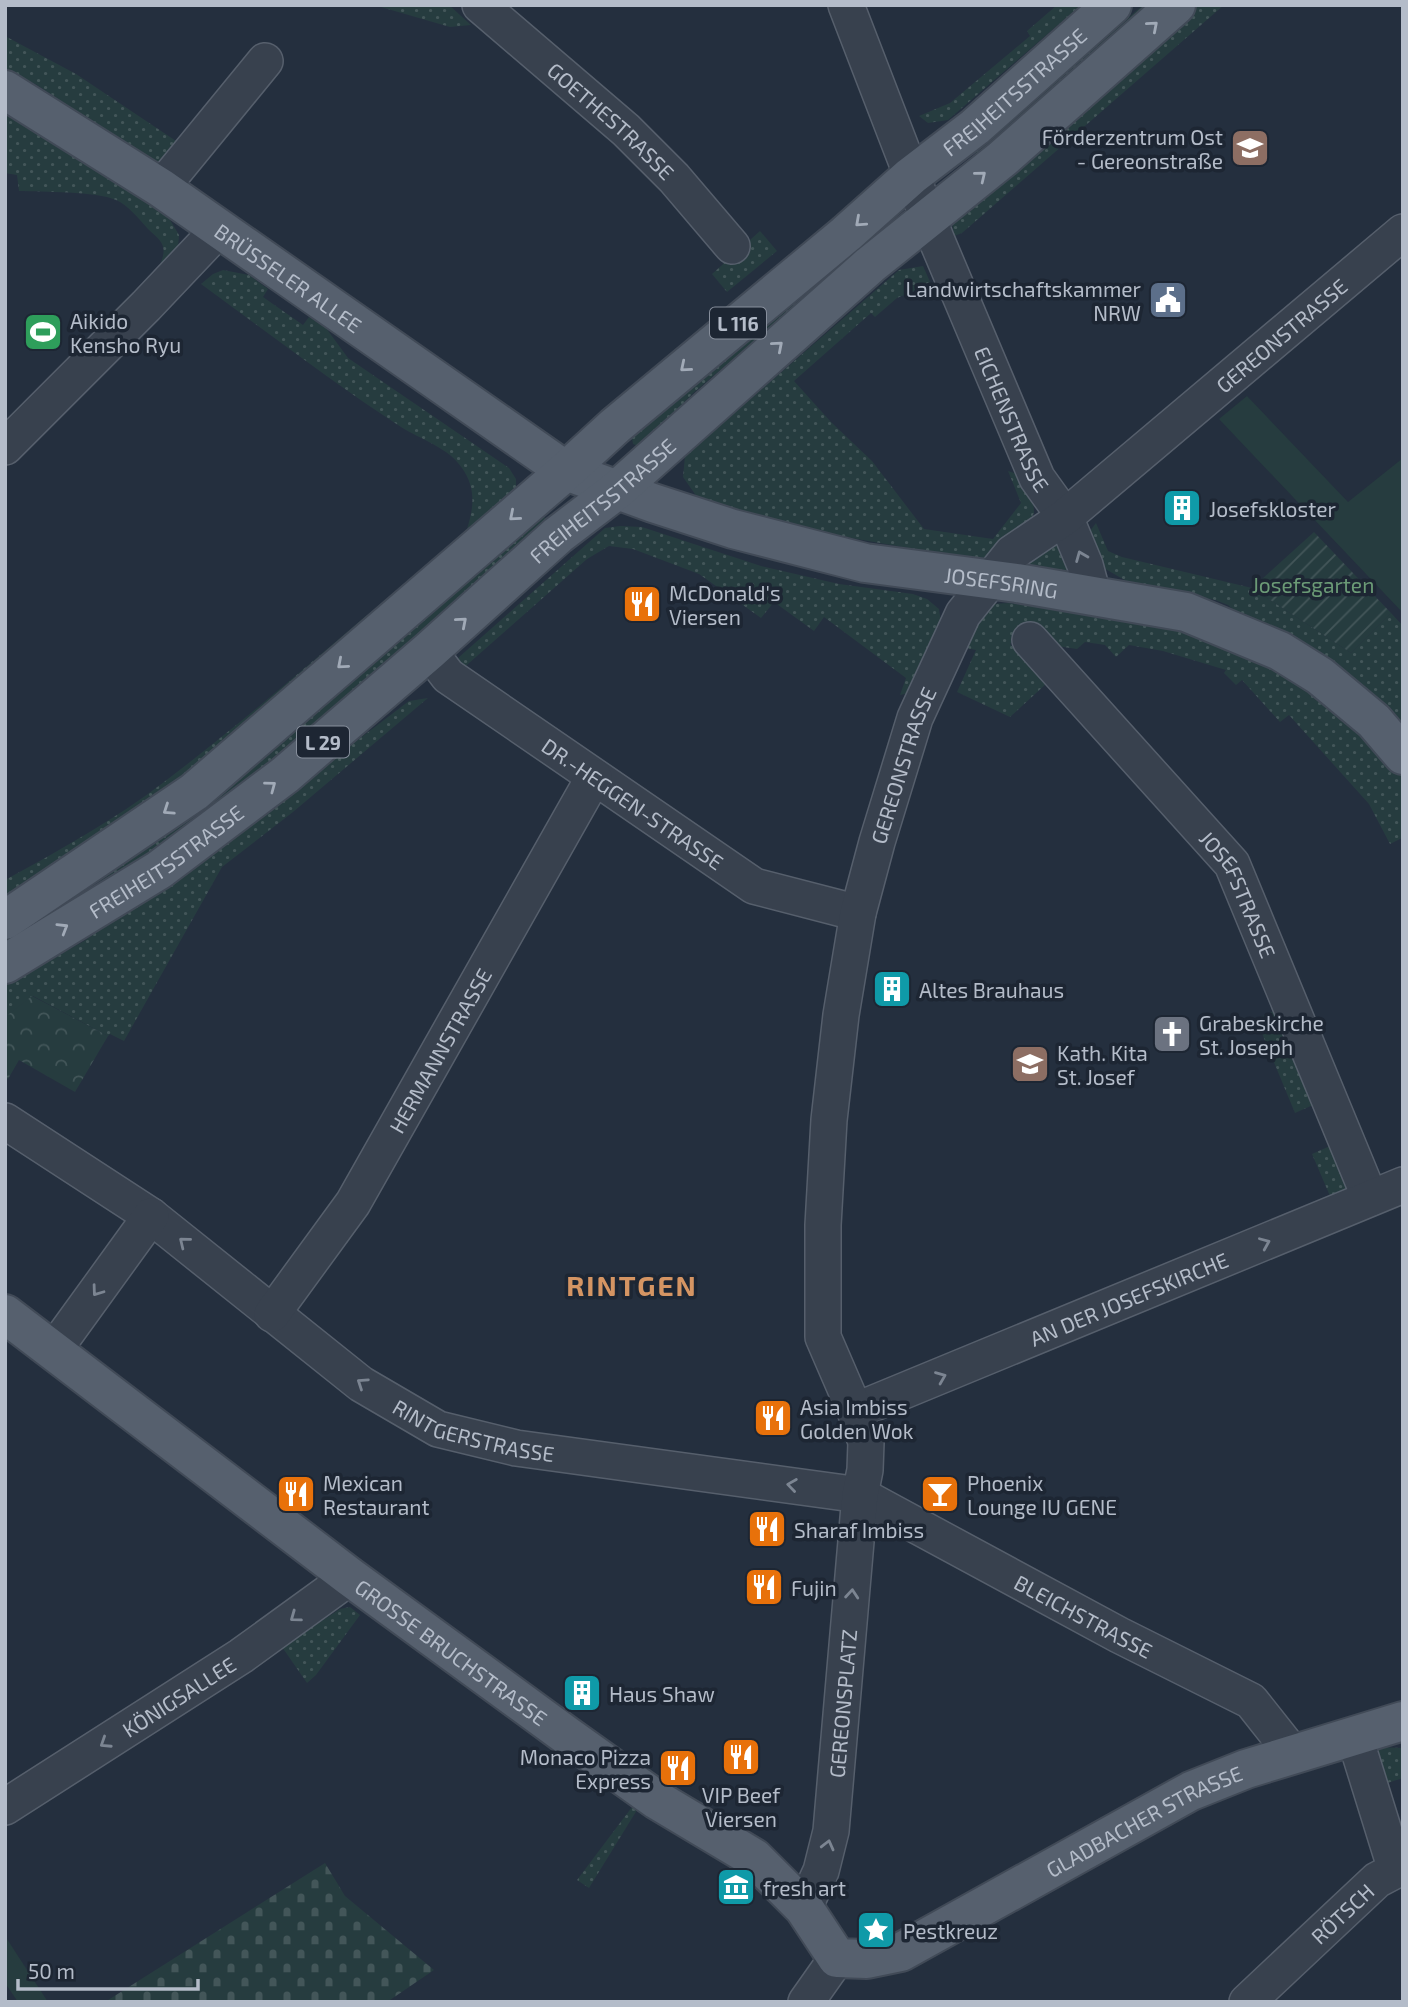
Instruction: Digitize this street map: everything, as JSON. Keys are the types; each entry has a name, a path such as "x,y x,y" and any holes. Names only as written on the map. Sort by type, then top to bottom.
{"main road":[{"name":"FREIHEITSSTRASSE","path":"5,920 194,792 615,426 835,243 911,176 975,127 1112,5"},
{"name":"FREIHEITSSTRASSE","path":"5,964 159,870 285,775 558,535 617,490 850,282 1002,159 1176,5"},
{"name":"BRÜSSELER ALLEE","path":"5,90 161,188 566,471"},
{"name":"JOSEFSRING","path":"566,471 733,529 865,563 1093,595 1186,612 1280,651 1320,676 1374,721 1403,755"},
{"name":"GROSSE BRUCHSTRASSE","path":"5,1314 350,1577 657,1800 754,1858 804,1908 837,1958"},
{"name":"GLADBACHER STRASSE","path":"837,1958 867,1959 901,1952 1191,1791 1246,1769 1403,1721"}],"street":[{"name":"GOETHESTRASSE","path":"480,5 626,130 674,178 732,246"},
{"name":"EICHENSTRASSE","path":"846,5 928,218 1037,478 1065,517 1085,565 1093,595"},
{"path":"161,188 265,61"},
{"path":"5,447 218,230"},
{"name":"GEREONSTRASSE","path":"860,1495 866,1442 823,1337 829,1120 841,1015 858,913 915,718 963,614 1012,553 1065,517 1403,232"},
{"name":"JOSEFSTRASSE","path":"1030,640 1232,864 1370,1198"},
{"name":"DR.-HEGGEN-STRASSE","path":"429,651 448,676 754,886 858,913"},
{"name":"HERMANNSTRASSE","path":"272,1314 353,1203 594,777"},
{"name":"RINTGERSTRASSE","path":"5,1121 151,1216 361,1384 438,1429 516,1448 860,1495"},
{"name":"AN DER JOSEFSKIRCHE","path":"855,1411 1403,1185"},
{"path":"54,1350 151,1216"},
{"name":"BLEICHSTRASSE","path":"860,1495 1119,1635 1251,1701 1293,1754"},
{"name":"GEREONSPLATZ","path":"804,1908 821,1871 831,1830 860,1495"},
{"name":"KÖNIGSALLEE","path":"5,1807 241,1656 350,1577"},
{"name":"RÖTSCH","path":"1247,2002 1377,1880 1396,1870 1354,1735"},
{"path":"806,2002 837,1958"},
{"path":"837,1958 840,2002"}],"green space":[{"path":"374,5 449,5 471,25 450,27"},
{"path":"1057,5 1081,5 948,120 928,123 919,116 950,103 1030,36 1027,31"},
{"path":"1143,5 1155,5 977,158 977,149"},
{"path":"1195,5 1224,5 962,233 954,236 952,222 958,213"},
{"path":"5,36 76,74 182,145 166,163 156,164 37,85 5,69"},
{"path":"5,112 166,213 179,235 178,248 160,265 163,248 160,241 129,209 116,200 83,193 19,191 17,175 5,173"},
{"path":"760,231 777,251 727,292 712,274"},
{"path":"874,232 869,244 692,394 638,446 633,444 632,438 863,234"},
{"path":"923,266 931,284 897,298 875,317 871,313 794,381 831,422 872,461 924,529 993,539 1021,503 1008,471 1023,476 1033,494 1034,513 1026,528 993,557 977,560 771,521 697,497 683,477 685,456 899,270"},
{"path":"223,270 249,275 268,289 263,297 303,325 309,317 326,328 348,358 509,468 516,479 516,496 229,749 5,906 5,880 106,822 164,782 367,615 370,618 467,529 472,490 467,475 456,461 442,449 401,427 350,392 201,284"},
{"path":"1247,396 1348,502 1403,458 1403,613 1219,419"},
{"path":"543,515 546,519 540,527 273,763 201,822 47,922 188,814"},
{"path":"1096,523 1108,551 1122,557 1252,588 1351,653 1391,613 1403,626 1403,733 1248,623 1228,605 1128,582 1102,567 1090,531"},
{"path":"642,527 761,566 839,584 913,594 927,599 939,609 941,622 914,692 900,695 906,678 824,617 814,631 774,602 761,618 699,574 633,549 609,546 587,559 460,671 458,658 605,528"},
{"name":"Josefsgarten","path":"1314,532 1391,613 1351,653 1252,588"},
{"path":"1059,535 1072,573 1029,567 1027,563"},
{"path":"1009,603 1178,627 1312,684 1403,773 1403,840 1402,838 1390,844 1369,804 1289,715 1280,722 1242,680 1236,685 1224,673 1226,670 1163,651 1129,645 1116,657 1105,645 1085,642 1077,649 1043,644 1028,628 1010,644 1046,684 1010,717 957,692 976,650 961,647 992,604"},
{"path":"428,698 293,812 222,867 124,1041 110,1034 108,1036 33,996 5,1017 5,986 84,941 259,815 409,701"},
{"path":"32,996 108,1036 75,1092 19,1060 8,1079 5,1077 5,1017"},
{"path":"1274,1011 1313,1105 1295,1113 1256,1019"},
{"path":"1330,1146 1347,1188 1330,1196 1312,1154"},
{"path":"350,1607 360,1615 316,1675 307,1683 282,1647 340,1609"},
{"path":"1376,1747 1403,1748 1403,1778 1381,1785"},
{"path":"632,1807 637,1810 589,1888 577,1880"},
{"path":"325,1863 345,1896 434,1970 387,2002 105,2002"},
{"path":"5,1936 48,2002 18,2002 5,1983"}],"place":[{"name":"Förderzentrum Ost - Gereonstraße","path":"1250,148"},
{"name":"Landwirtschaftskammer NRW","path":"1168,300"},
{"name":"Aikido Kensho Ryu","path":"43,332"},
{"name":"Josefskloster","path":"1182,508"},
{"name":"McDonald's Viersen","path":"642,604"},
{"name":"Altes Brauhaus","path":"892,989"},
{"name":"Grabeskirche St. Joseph","path":"1172,1034"},
{"name":"Kath. Kita St. Josef","path":"1030,1064"},
{"name":"Asia Imbiss Golden Wok","path":"773,1418"},
{"name":"Mexican Restaurant","path":"296,1494"},
{"name":"Phoenix Lounge IU GENE","path":"940,1494"},
{"name":"Sharaf Imbiss","path":"767,1529"},
{"name":"Fujin","path":"764,1587"},
{"name":"Haus Shaw","path":"582,1693"},
{"name":"VIP Beef Viersen","path":"741,1757"},
{"name":"Monaco Pizza Express","path":"678,1768"},
{"name":"fresh art","path":"736,1887"},
{"name":"Pestkreuz","path":"876,1930"}],"district":[{"name":"RINTGEN","path":"632,1285"}]}
